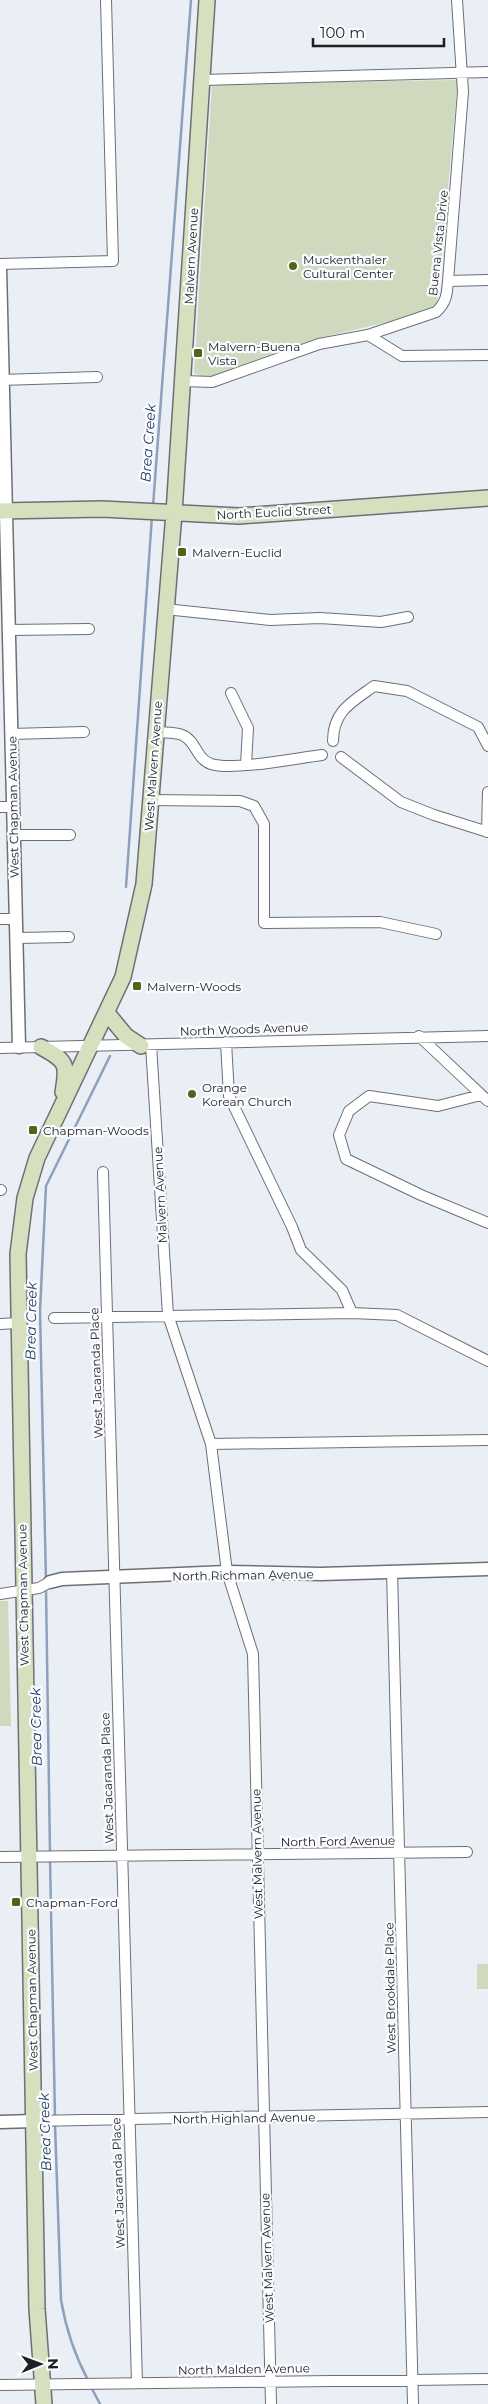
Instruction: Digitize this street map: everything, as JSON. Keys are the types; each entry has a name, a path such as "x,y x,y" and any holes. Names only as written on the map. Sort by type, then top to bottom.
{"main road":[{"name":"Malvern Avenue","path":"168,512 184,381 207,0"},
{"name":"North Euclid Street","path":"3,511 142,510 239,516 488,498"},
{"name":"West Malvern Avenue","path":"107,1013 123,977 144,884 165,608 168,512"},
{"path":"107,1013 122,1032 146,1045"},
{"name":"West Chapman Avenue","path":"44,2404 37,2309 34,2121 36,1856 23,1591 17,1261 25,1198 36,1158 107,1013"},
{"path":"41,1047 56,1055 64,1063 66,1076 60,1108"}],"street":[{"path":"0,266 113,261 106,0"},
{"name":"Buena Vista Drive","path":"184,381 212,382 319,344 368,335 436,312 446,300 463,74 457,0"},
{"path":"202,80 488,72"},
{"name":"West Chapman Avenue","path":"0,266 3,511 9,630 5,646 11,734 19,1047"},
{"path":"448,282 488,280"},
{"path":"368,335 402,356 488,355"},
{"path":"2,380 97,377"},
{"path":"165,608 270,620 320,618 381,622 408,617"},
{"path":"9,630 89,629"},
{"path":"333,741 333,733 342,709 374,686 407,691 478,727 488,746"},
{"path":"231,694 248,728 246,765"},
{"path":"11,734 84,732"},
{"path":"156,732 182,735 191,740 202,759 212,764 246,765 322,754"},
{"path":"341,757 401,802 434,816 488,832 488,792"},
{"path":"150,800 240,801 254,806 264,824 264,923 380,922 436,934"},
{"path":"0,807 13,807"},
{"path":"14,835 70,834"},
{"path":"0,920 16,919"},
{"path":"17,938 69,937"},
{"path":"419,1036 484,1098"},
{"name":"North Woods Avenue","path":"0,1048 419,1036 488,1036"},
{"path":"226,1042 229,1096 292,1227 301,1250 342,1290 352,1313"},
{"name":"Malvern Avenue","path":"146,1045 168,1315"},
{"path":"484,1098 438,1106 369,1096 349,1111 339,1135 346,1159 420,1195 488,1223"},
{"name":"West Jacaranda Place","path":"103,1172 137,2383"},
{"path":"54,1318 168,1315 397,1314 488,1361"},
{"name":"West Malvern Avenue","path":"168,1315 211,1444 228,1572 253,1654 271,2404"},
{"path":"0,1324 18,1323"},
{"path":"211,1444 488,1440"},
{"name":"North Richman Avenue","path":"0,1594 23,1591 62,1579 228,1572 321,1574 488,1569"},
{"name":"West Brookdale Place","path":"392,1571 413,2404"},
{"name":"North Ford Avenue","path":"0,1857 467,1852"},
{"name":"North Highland Avenue","path":"0,2122 488,2112"},
{"name":"North Malden Avenue","path":"0,2385 80,2386 104,2383 488,2379"}],"green space":[{"name":"Muckenthaler Cultural Center","path":"458,80 437,305 388,322 314,339 206,378 194,373 212,84"},
{"path":"0,1601 8,1601 11,1726 0,1726"},
{"path":"477,1964 488,1964 488,1989 477,1989"}],"waterway":[{"name":"Brea Creek","path":"153,506 191,0"},
{"name":"Brea Creek","path":"126,887 152,516"},
{"name":"Brea Creek","path":"46,1581 40,1311 46,1186 110,1056"},
{"name":"Brea Creek","path":"46,1589 50,1853"},
{"name":"Brea Creek","path":"50,1859 55,2118"},
{"name":"Brea Creek","path":"55,2124 61,2300 71,2341 88,2380"},
{"name":"Brea Creek","path":"91,2387 100,2404"}],"place":[{"name":"Muckenthaler Cultural Center","path":"293,266"},
{"name":"Malvern-Buena Vista","path":"198,353"},
{"name":"Malvern-Euclid","path":"182,552"},
{"name":"Malvern-Woods","path":"137,986"},
{"name":"Orange Korean Church","path":"192,1094"},
{"name":"Chapman-Woods","path":"33,1130"},
{"name":"Chapman-Ford","path":"16,1902"}]}
